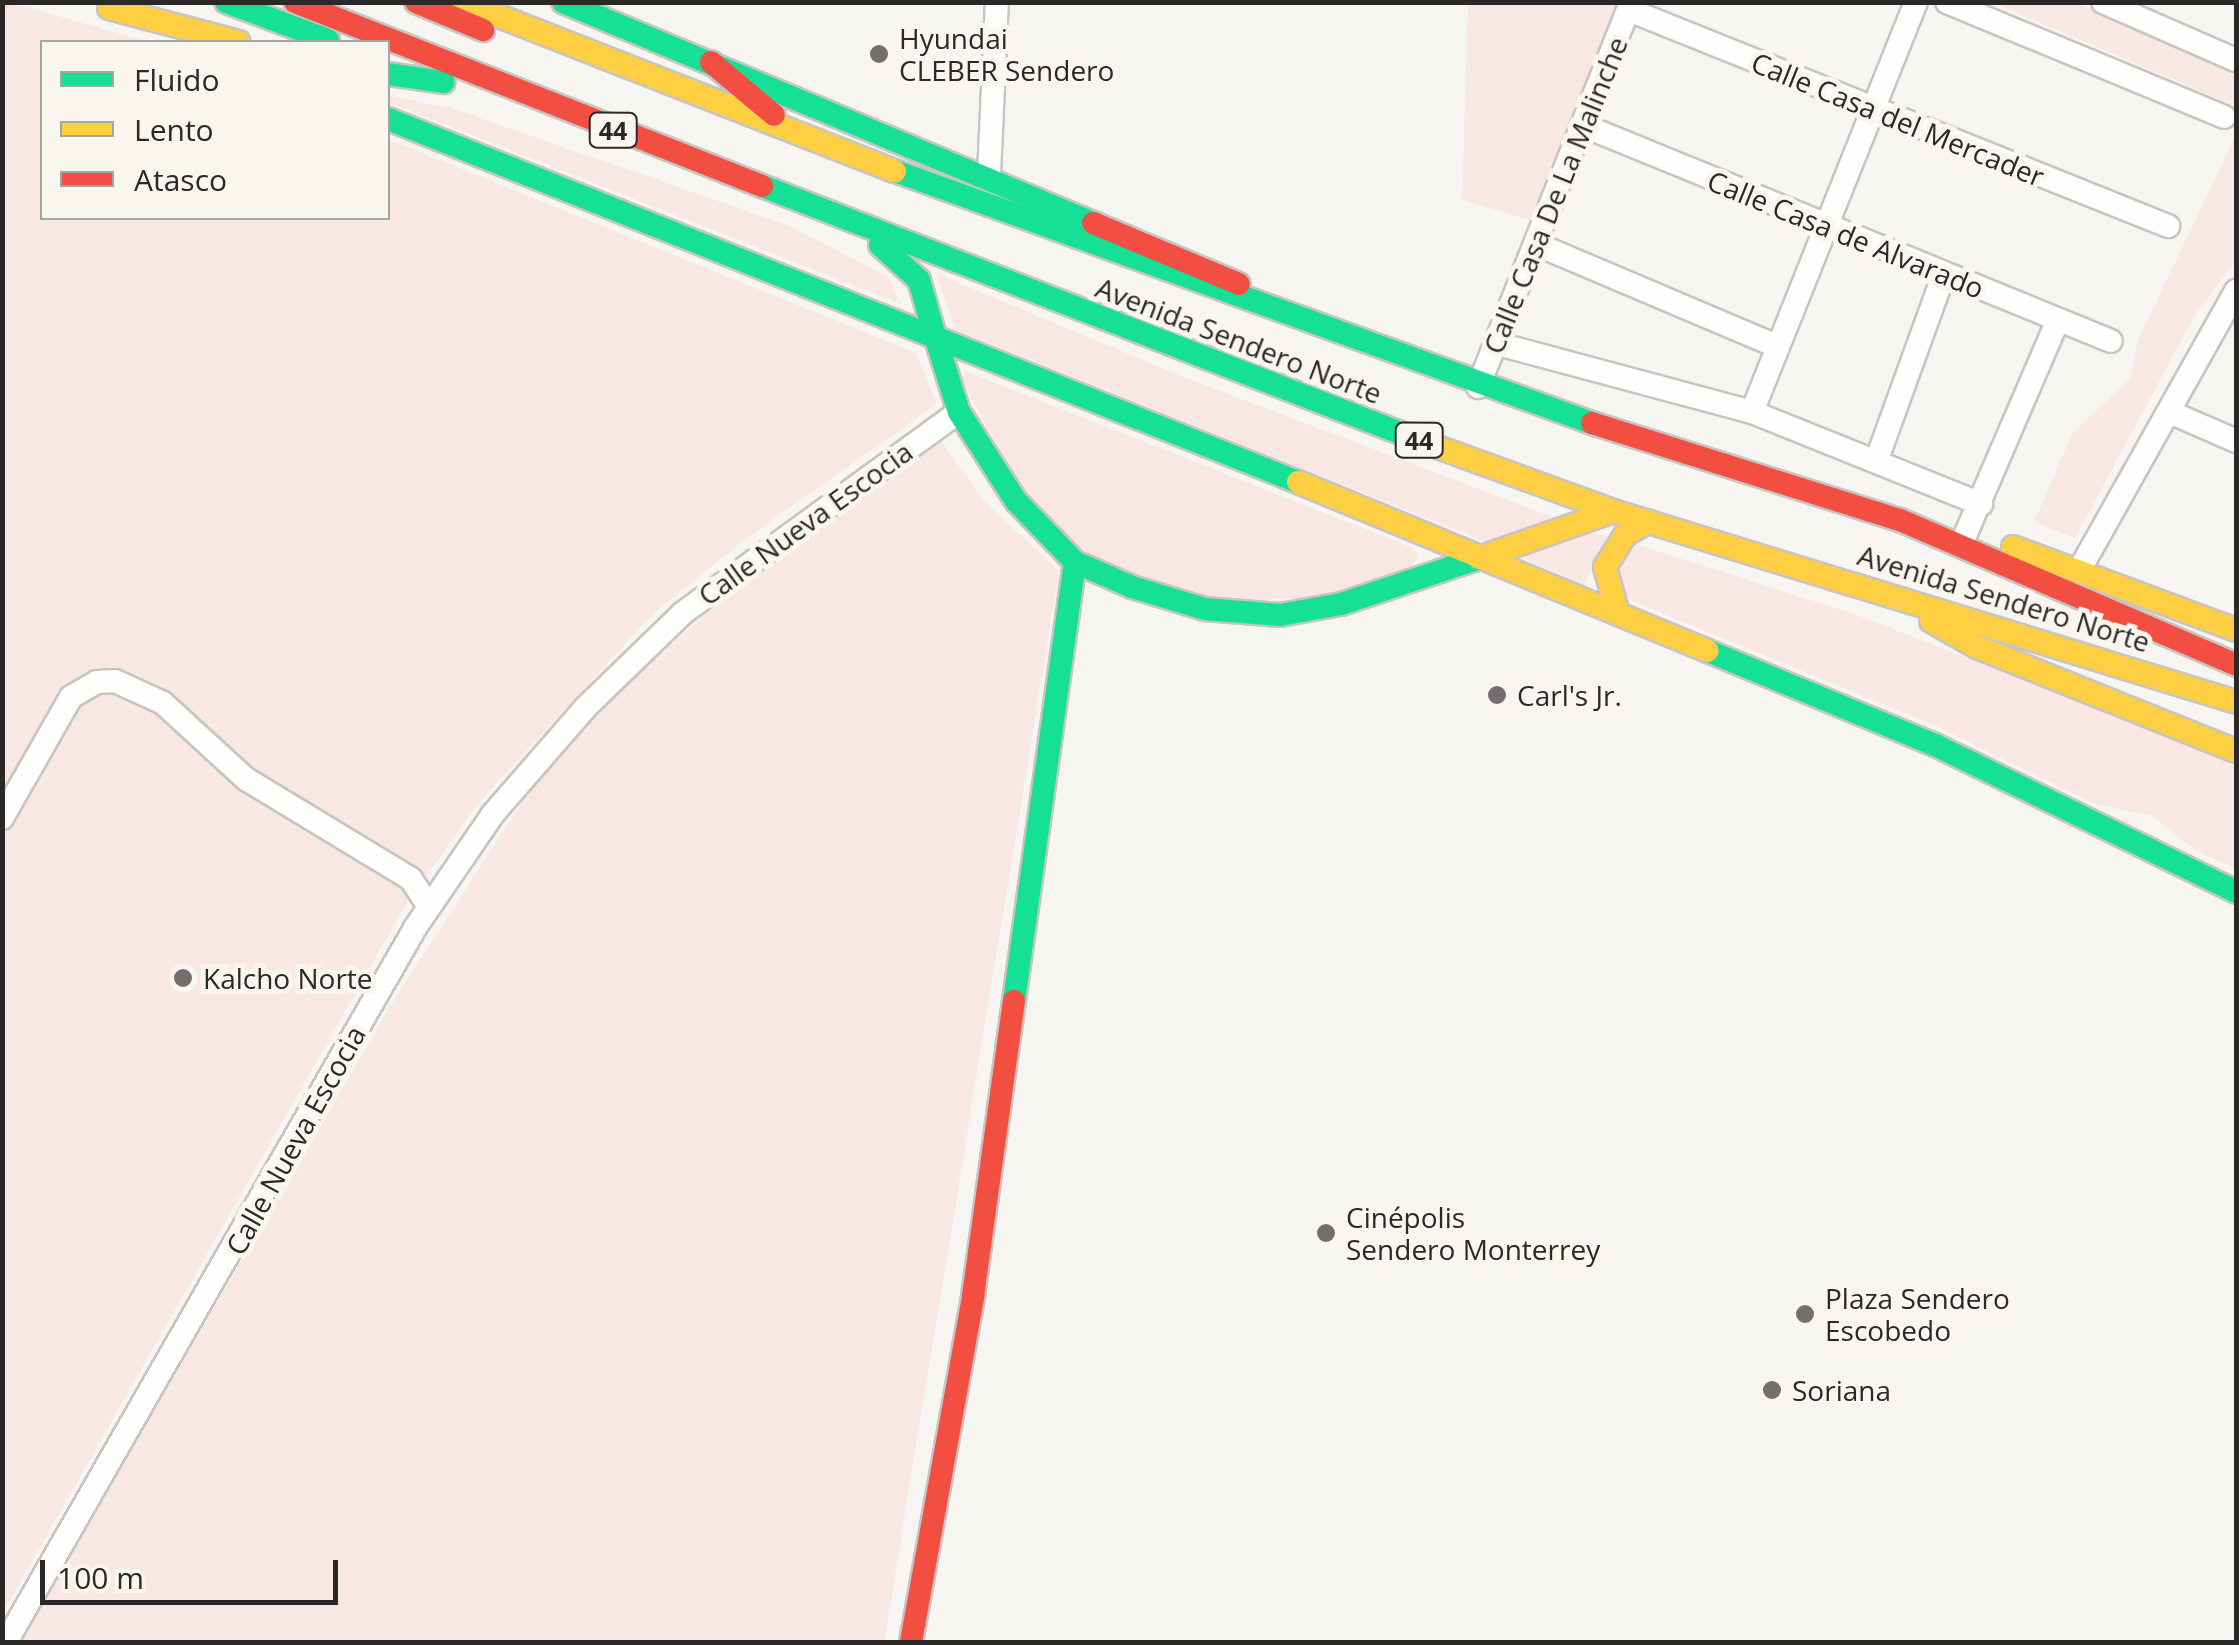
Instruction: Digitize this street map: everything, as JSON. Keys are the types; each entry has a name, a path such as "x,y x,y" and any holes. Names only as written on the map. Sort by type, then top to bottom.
{"main road":[{"path":"226,2 330,40"},
{"name":"Avenida Sendero Norte","path":"295,2 388,40"},
{"path":"416,2 707,119 794,134"},
{"name":"Avenida Sendero Norte","path":"462,2 794,134 1290,319 1478,387 1962,545 2236,665"},
{"path":"486,2 518,25"},
{"path":"563,2 989,174 1234,281 1290,319"},
{"path":"98,5 190,40"},
{"path":"98,5 231,40"},
{"name":"Avenida Sendero Norte","path":"390,41 785,198 1612,510 2236,702"},
{"path":"711,62 794,134"},
{"path":"390,63 443,82"},
{"path":"390,74 503,87"},
{"path":"390,120 935,336 1936,744 2236,892"},
{"path":"785,198 876,243 910,268 959,412 1016,501 1075,562 1188,605 1280,615 1341,604 1612,510"},
{"path":"1618,614 1604,567 1626,536 1648,521"},
{"path":"1962,545 1998,543 2080,569 2236,630"},
{"path":"911,1642 972,1296 1075,562"},
{"path":"1914,602 1927,618 1977,647 2236,751"}],"street":[{"path":"989,174 997,2"},
{"path":"1752,412 1776,346 1876,112 1916,2"},
{"path":"1948,2 2224,117"},
{"path":"2103,2 2236,60"},
{"name":"Calle Casa del Mercader","path":"1630,6 1876,112 2168,226"},
{"name":"Calle Casa De La Malinche","path":"1478,387 1630,6"},
{"name":"Calle Casa de Alvarado","path":"1582,125 2111,341"},
{"path":"1536,244 1776,346"},
{"path":"1877,459 1944,274"},
{"path":"2080,569 2172,413 2236,291"},
{"path":"1962,545 2058,320"},
{"path":"1498,344 1752,412 1981,504"},
{"name":"Calle Nueva Escocia","path":"6,1642 429,907 493,814 584,708 683,613 959,412"},
{"path":"2172,413 2236,442"},
{"path":"2,818 70,697 97,682 115,681 162,704 246,778 411,879 429,907"}],"shaded area":[{"path":"2,3 143,40 40,40 40,220 390,220 390,140 916,353 937,404 748,537 655,612 478,803 405,906 3,1612"},
{"path":"1468,3 1616,3 1534,221 1462,200"},
{"path":"1994,3 2077,3 2236,68 2236,106"},
{"path":"390,96 451,108 790,226 888,277 901,304 390,103"},
{"path":"2236,135 2236,260 2195,315 2075,538 2034,522 2073,432 2130,379 2138,340"},
{"path":"937,274 1181,376 1555,518 1486,542 955,329"},
{"path":"965,371 1411,547 1419,555 1412,566 1317,597 1259,600 1187,594 1127,575 1065,539 1024,495 962,381"},
{"path":"942,442 983,500 1059,571 884,1642 18,1642 399,992 531,789 607,702 719,602 836,510"},
{"path":"1587,532 1607,536 1584,586 1510,552"},
{"path":"1638,545 1854,614 2236,763 2236,869 2195,850 2151,815 2097,805 1936,726 1618,595 1622,555"}],"traffic: fast":[{"path":"226,2 328,40"},
{"path":"563,2 1093,223"},
{"path":"390,74 443,82"},
{"path":"390,120 1298,482"},
{"path":"895,171 1592,423"},
{"path":"762,186 1421,441"},
{"path":"880,245 919,280 935,336"},
{"path":"935,336 959,412 1016,501 1075,562 1132,587 1205,609 1280,615 1341,604 1479,558"},
{"path":"1014,1001 1075,562"},
{"path":"1708,651 1935,745 2236,892"}],"traffic: slow":[{"path":"463,2 895,171"},
{"path":"109,8 231,40"},
{"path":"1421,441 1613,511 2236,702"},
{"path":"1298,482 1708,651"},
{"path":"1479,558 1613,511"},
{"path":"1618,614 1605,567 1625,535 1648,521"},
{"path":"2013,547 2236,630"},
{"path":"1931,621 1977,647 2236,751"}],"traffic: jam":[{"path":"295,2 762,186"},
{"path":"416,2 483,30"},
{"path":"711,62 774,115"},
{"path":"1093,223 1239,284"},
{"path":"1592,423 1900,520 2236,665"},
{"path":"911,1642 973,1296 1014,1001"}],"place":[{"name":"Hyundai CLEBER Sendero","path":"879,54"},
{"name":"Carl's Jr.","path":"1497,695"},
{"name":"Kalcho Norte","path":"183,978"},
{"name":"Cinépolis Sendero Monterrey","path":"1326,1233"},
{"name":"Plaza Sendero Escobedo","path":"1805,1314"},
{"name":"Soriana","path":"1772,1390"}]}
